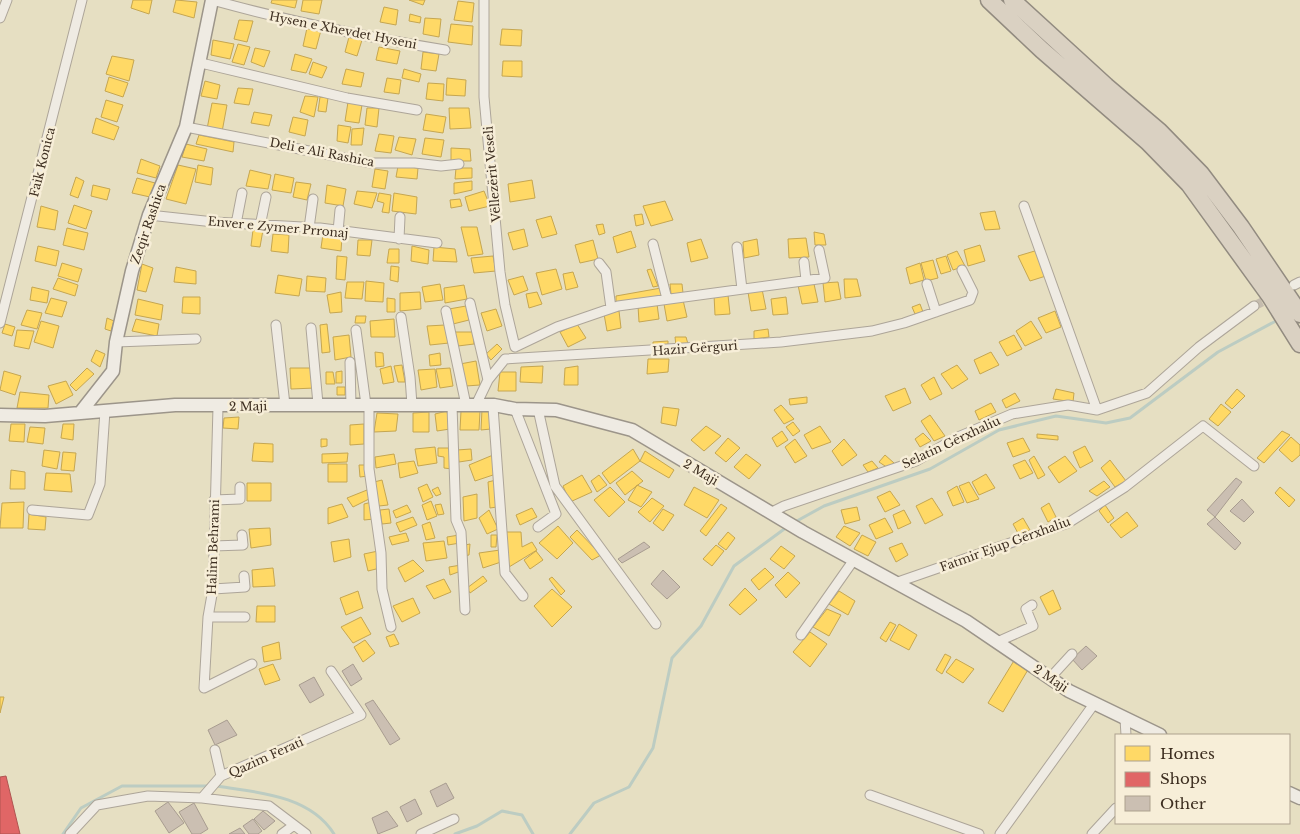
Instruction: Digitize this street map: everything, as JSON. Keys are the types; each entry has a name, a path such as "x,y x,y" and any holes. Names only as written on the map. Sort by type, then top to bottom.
{"highway":[{"path":"989,0 1062,68 1148,142 1189,184 1270,296 1300,344"},
{"path":"1012,0 1106,86 1159,131 1201,174 1241,227 1300,314"}],"street":[{"path":"0,18 7,0"},
{"name":"Faik Konica","path":"0,324 82,0"},
{"name":"Hysen e Xhevdet Hyseni","path":"212,0 379,39 445,50"},
{"name":"Zeqir Rashica","path":"80,413 113,371 116,342 132,271 149,215 186,127 201,63 212,0"},
{"name":"Vëllezërit Veseli","path":"484,0 484,98 500,272 505,306 515,347"},
{"path":"201,63 348,98 417,110"},
{"name":"Deli e Ali Rashica","path":"186,127 371,163 415,163 441,166 459,164"},
{"path":"236,224 242,193"},
{"path":"260,226 266,197"},
{"path":"309,228 313,199"},
{"path":"1024,206 1097,410"},
{"path":"338,231 340,210"},
{"name":"Enver e Zymer Prronaj","path":"149,215 260,226 309,228 437,243"},
{"path":"399,239 400,217"},
{"path":"653,244 667,299"},
{"path":"738,247 742,289"},
{"path":"471,405 488,380 515,347 557,327 611,308 824,278 819,250"},
{"path":"804,262 806,280"},
{"path":"600,263 606,272 611,308"},
{"name":"Hazir Gërguri","path":"505,359 781,342 872,331 936,312 972,297 973,292 962,270"},
{"path":"927,284 936,312"},
{"path":"470,303 488,380"},
{"name":"Selatin Gërxhaliu","path":"775,516 784,506 916,461 958,437 1012,414 1068,405 1097,410 1147,393 1199,347 1254,306"},
{"path":"446,311 471,405"},
{"path":"401,318 410,377 412,405"},
{"path":"276,325 285,405"},
{"path":"311,328 318,404"},
{"path":"356,330 367,405 369,469 381,553 382,589 391,627"},
{"path":"116,342 196,339"},
{"path":"350,362 351,406"},
{"name":"2 Maji","path":"0,415 45,416 175,405 218,407 318,404 351,406 471,405 556,410 632,430 775,516 966,621 1050,678 1094,704 1158,734"},
{"path":"452,406 456,520 461,532 465,610"},
{"path":"493,406 505,573 523,596"},
{"name":"Halim Behrami","path":"218,407 213,589 208,616 204,688 252,664"},
{"path":"515,409 556,514 538,528"},
{"path":"538,409 555,486 656,624"},
{"path":"32,510 88,515 100,484 105,411"},
{"name":"Fatmir Ejup Gërxhaliu","path":"895,583 1068,523 1125,487 1203,426 1254,466"},
{"path":"214,500 240,499 240,487"},
{"path":"213,546 243,545 242,535"},
{"path":"801,635 854,561"},
{"path":"213,589 245,587 244,576"},
{"path":"998,642 1033,626 1026,609 1032,605"},
{"path":"208,616 245,617"},
{"path":"1050,678 1072,654"},
{"name":"Qazim Ferati","path":"202,798 221,776 361,715 331,671"},
{"path":"1000,834 1094,704"},
{"path":"1125,719 1126,734"},
{"path":"216,750 221,776"},
{"path":"870,795 980,834"},
{"path":"70,834 97,805 148,796 202,798 269,806 306,834"},
{"path":"1092,834 1115,809"},
{"path":"421,834 454,819"},
{"path":"282,834 294,825"}],"shaded area":[{"path":"0,0 1300,0 1300,834 0,834"}],"building: Homes":[{"path":"133,0 152,0 149,14 131,8"},
{"path":"176,0 197,2 194,18 173,12"},
{"path":"272,0 297,0 295,8 271,3"},
{"path":"303,0 322,0 319,14 301,11"},
{"path":"409,0 425,0 423,5"},
{"path":"458,1 474,3 472,22 454,20"},
{"path":"384,7 398,10 396,25 380,22"},
{"path":"410,14 421,17 420,23 409,21"},
{"path":"425,18 441,19 439,37 423,34"},
{"path":"239,20 253,21 247,42 234,39"},
{"path":"451,24 473,26 472,45 448,42"},
{"path":"307,28 321,30 316,49 303,46"},
{"path":"502,29 522,30 521,46 500,45"},
{"path":"349,37 362,40 357,56 345,52"},
{"path":"213,40 234,44 230,59 211,55"},
{"path":"238,44 250,47 244,65 232,62"},
{"path":"379,47 400,51 397,64 376,60"},
{"path":"255,48 270,51 264,67 251,62"},
{"path":"423,52 439,54 436,71 421,69"},
{"path":"295,54 312,59 306,73 291,70"},
{"path":"112,56 134,60 129,81 106,74"},
{"path":"503,61 522,61 522,77 502,76"},
{"path":"313,62 327,67 322,78 309,74"},
{"path":"346,69 364,73 361,87 342,84"},
{"path":"404,69 421,74 419,82 402,78"},
{"path":"109,77 128,83 123,97 105,91"},
{"path":"387,78 401,80 399,94 384,92"},
{"path":"447,78 466,80 465,96 446,95"},
{"path":"205,81 220,85 217,99 201,96"},
{"path":"428,83 444,84 443,101 426,99"},
{"path":"238,88 253,89 249,105 234,103"},
{"path":"305,96 318,97 314,117 300,112"},
{"path":"320,97 328,98 326,112 318,111"},
{"path":"106,100 123,105 117,122 101,117"},
{"path":"348,102 362,105 359,123 345,121"},
{"path":"212,103 227,105 222,132 207,129"},
{"path":"367,108 379,108 377,127 365,125"},
{"path":"449,108 469,108 471,128 450,129"},
{"path":"254,112 272,115 269,126 251,123"},
{"path":"426,114 446,117 443,133 423,130"},
{"path":"293,117 308,120 305,136 289,132"},
{"path":"96,118 119,127 114,140 92,133"},
{"path":"338,125 351,127 348,143 337,141"},
{"path":"364,128 362,145 351,145 352,129"},
{"path":"379,134 394,136 391,153 375,151"},
{"path":"199,135 234,142 233,152 196,144"},
{"path":"399,137 416,139 412,155 395,150"},
{"path":"425,138 444,140 441,157 422,154"},
{"path":"186,144 207,149 204,161 182,157"},
{"path":"451,148 470,149 471,161 451,161"},
{"path":"141,159 160,166 156,178 137,173"},
{"path":"178,165 196,169 186,204 166,199"},
{"path":"198,165 213,168 211,185 195,182"},
{"path":"398,166 418,168 417,179 396,177"},
{"path":"456,168 472,168 472,178 455,179"},
{"path":"375,169 388,171 385,189 372,187"},
{"path":"250,170 271,175 268,189 246,186"},
{"path":"275,174 294,178 291,193 272,190"},
{"path":"76,177 84,181 78,198 70,195"},
{"path":"137,178 155,183 150,197 132,193"},
{"path":"532,180 535,198 510,202 508,184"},
{"path":"472,181 472,190 454,194 454,183"},
{"path":"296,182 311,184 307,200 293,197"},
{"path":"93,185 110,189 107,200 91,196"},
{"path":"327,185 346,189 343,206 325,203"},
{"path":"357,191 377,193 372,208 354,204"},
{"path":"484,191 490,206 469,211 465,197"},
{"path":"379,193 391,195 389,213 382,212 384,203 377,201"},
{"path":"394,193 417,197 416,214 392,211"},
{"path":"460,199 462,206 451,208 450,200"},
{"path":"665,201 673,220 651,226 643,206"},
{"path":"74,205 92,211 86,229 68,223"},
{"path":"41,206 58,211 55,230 37,227"},
{"path":"995,211 1000,229 985,230 980,213"},
{"path":"642,214 644,224 636,226 634,215"},
{"path":"551,216 557,234 542,238 536,220"},
{"path":"603,224 605,233 599,235 596,225"},
{"path":"461,227 477,227 483,254 468,256"},
{"path":"67,228 88,233 84,250 63,245"},
{"path":"524,229 528,246 513,250 508,233"},
{"path":"253,230 263,230 260,247 251,246"},
{"path":"631,231 636,247 617,253 613,237"},
{"path":"814,232 824,234 826,245 815,245"},
{"path":"273,234 289,235 288,253 271,251"},
{"path":"323,234 342,237 341,251 321,248"},
{"path":"806,238 809,257 789,258 788,239"},
{"path":"701,239 708,258 691,262 687,243"},
{"path":"757,239 759,255 744,258 743,242"},
{"path":"358,240 372,240 370,256 357,255"},
{"path":"593,240 598,259 580,263 575,245"},
{"path":"980,245 985,261 968,266 964,250"},
{"path":"38,246 59,251 56,266 35,261"},
{"path":"412,246 429,250 428,264 411,261"},
{"path":"434,247 455,249 457,262 433,261"},
{"path":"389,249 399,249 399,263 387,263"},
{"path":"1038,250 1049,275 1030,281 1018,256"},
{"path":"957,251 965,266 953,270 947,255"},
{"path":"337,256 347,257 345,280 336,279"},
{"path":"493,256 496,271 474,273 471,258"},
{"path":"946,256 951,271 941,274 936,259"},
{"path":"933,260 938,278 926,281 921,263"},
{"path":"62,263 82,269 78,282 58,276"},
{"path":"920,263 924,280 910,284 906,268"},
{"path":"142,264 153,268 146,292 137,290"},
{"path":"391,266 399,267 398,282 390,280"},
{"path":"176,267 196,271 196,284 174,282"},
{"path":"556,269 562,289 542,295 536,273"},
{"path":"651,269 658,286 653,287 647,270"},
{"path":"573,272 578,287 566,290 563,274"},
{"path":"278,275 302,279 299,296 275,293"},
{"path":"307,276 326,278 325,292 306,291"},
{"path":"523,276 528,290 514,295 508,280"},
{"path":"58,278 78,285 75,296 53,289"},
{"path":"844,279 857,279 861,296 845,298"},
{"path":"366,281 384,283 383,302 365,301"},
{"path":"347,282 364,282 362,299 345,298"},
{"path":"838,282 841,299 825,302 823,283"},
{"path":"440,284 443,300 425,302 422,287"},
{"path":"670,284 682,284 683,293 671,294"},
{"path":"814,284 818,302 802,304 798,285"},
{"path":"464,285 467,299 445,303 444,288"},
{"path":"32,287 49,291 47,303 30,300"},
{"path":"661,288 663,295 616,304 616,296"},
{"path":"762,289 766,309 751,311 748,292"},
{"path":"341,292 342,312 330,313 327,295"},
{"path":"420,292 421,309 400,311 400,293"},
{"path":"537,292 542,304 529,308 526,294"},
{"path":"714,295 728,295 730,314 715,315"},
{"path":"183,297 200,297 200,314 182,313"},
{"path":"786,297 788,314 773,315 771,299"},
{"path":"51,298 67,302 62,317 45,313"},
{"path":"387,298 395,299 395,312 387,312"},
{"path":"138,299 163,305 161,320 135,315"},
{"path":"683,300 687,317 667,321 664,304"},
{"path":"657,304 659,319 639,322 638,306"},
{"path":"920,304 923,312 915,314 912,307"},
{"path":"466,306 469,320 453,324 449,309"},
{"path":"496,309 502,326 487,331 481,313"},
{"path":"27,310 42,313 37,329 21,325"},
{"path":"619,311 621,328 607,331 604,314"},
{"path":"1055,311 1061,327 1046,333 1038,318"},
{"path":"356,316 366,316 365,323 355,323"},
{"path":"107,318 114,321 111,331 105,329"},
{"path":"136,319 159,324 157,336 132,331"},
{"path":"394,319 395,337 371,337 370,321"},
{"path":"41,321 59,326 53,348 34,342"},
{"path":"1031,321 1042,338 1025,346 1016,331"},
{"path":"5,324 15,327 12,336 2,333"},
{"path":"327,324 330,352 322,353 320,325"},
{"path":"577,324 586,338 568,347 560,332"},
{"path":"445,325 449,343 430,345 427,326"},
{"path":"768,329 769,337 754,339 754,331"},
{"path":"17,330 34,331 29,349 14,346"},
{"path":"454,332 473,332 474,344 458,346"},
{"path":"349,335 351,357 335,360 333,337"},
{"path":"1014,335 1022,349 1007,356 999,342"},
{"path":"675,337 686,337 688,344 676,346"},
{"path":"668,341 668,348 653,349 653,342"},
{"path":"497,344 502,349 491,360 486,354"},
{"path":"96,350 105,354 100,367 91,361"},
{"path":"375,352 383,353 384,366 376,367"},
{"path":"991,352 999,365 980,374 974,360"},
{"path":"440,353 441,365 430,366 429,355"},
{"path":"648,359 669,359 668,372 647,374"},
{"path":"476,361 480,385 466,386 460,364"},
{"path":"402,365 405,382 398,382 394,366"},
{"path":"957,365 968,379 952,389 941,374"},
{"path":"391,366 394,382 383,384 380,369"},
{"path":"543,366 542,383 520,382 521,367"},
{"path":"578,366 578,385 564,385 565,368"},
{"path":"87,368 94,374 76,391 70,385"},
{"path":"290,368 312,368 315,388 291,389"},
{"path":"450,368 453,386 440,388 436,369"},
{"path":"435,369 437,387 421,390 418,370"},
{"path":"4,371 21,376 15,395 0,390"},
{"path":"342,371 342,383 336,383 336,372"},
{"path":"326,372 333,372 335,384 326,384"},
{"path":"500,372 516,372 516,391 498,391"},
{"path":"934,377 942,394 930,400 921,385"},
{"path":"66,381 73,395 56,404 48,386"},
{"path":"337,387 345,387 345,395 337,395"},
{"path":"905,388 911,403 893,411 885,396"},
{"path":"1056,389 1074,393 1073,402 1053,399"},
{"path":"1237,389 1245,396 1232,409 1225,403"},
{"path":"20,392 49,395 48,408 17,408"},
{"path":"1015,393 1020,401 1006,408 1002,400"},
{"path":"807,397 807,403 790,405 789,399"},
{"path":"991,403 996,412 979,420 975,411"},
{"path":"1221,404 1231,412 1218,426 1209,419"},
{"path":"781,405 794,419 784,424 774,410"},
{"path":"663,407 679,409 676,426 661,423"},
{"path":"482,409 491,409 491,429 481,430"},
{"path":"447,411 450,429 437,431 435,414"},
{"path":"461,411 480,411 479,430 460,430"},
{"path":"429,412 429,432 413,432 413,413"},
{"path":"377,413 398,414 396,431 374,432"},
{"path":"930,415 945,436 934,441 921,421"},
{"path":"239,417 238,429 223,428 224,418"},
{"path":"793,422 800,431 793,436 786,427"},
{"path":"11,424 25,424 24,442 9,441"},
{"path":"63,424 74,424 73,440 61,438"},
{"path":"364,424 364,444 350,445 350,425"},
{"path":"706,426 721,436 704,451 691,440"},
{"path":"820,426 831,442 812,449 804,435"},
{"path":"30,427 45,428 43,444 27,442"},
{"path":"782,431 788,440 777,447 772,438"},
{"path":"1282,431 1290,435 1264,463 1257,458"},
{"path":"923,433 931,441 920,447 915,439"},
{"path":"1037,434 1058,436 1058,440 1037,438"},
{"path":"1291,437 1300,445 1300,455 1292,462 1279,450"},
{"path":"728,438 740,448 726,462 715,453"},
{"path":"1023,438 1030,451 1013,457 1007,443"},
{"path":"321,439 327,439 327,446 321,447"},
{"path":"795,439 807,456 795,463 785,447"},
{"path":"844,439 857,455 842,466 832,451"},
{"path":"254,443 273,444 273,462 252,461"},
{"path":"1085,446 1093,461 1080,468 1073,452"},
{"path":"435,447 437,463 418,466 415,449"},
{"path":"438,448 450,448 452,469 444,468 444,457 438,456"},
{"path":"471,449 472,460 459,462 457,450"},
{"path":"633,449 640,461 610,484 602,473"},
{"path":"44,450 60,452 57,469 42,466"},
{"path":"645,451 674,470 669,478 640,461"},
{"path":"63,452 76,453 74,471 61,470"},
{"path":"348,453 347,462 322,463 322,454"},
{"path":"394,454 396,464 376,468 375,457"},
{"path":"746,454 761,465 749,479 734,467"},
{"path":"493,455 496,474 475,481 469,465"},
{"path":"885,455 894,463 888,468 879,462"},
{"path":"1034,456 1045,475 1038,479 1029,460"},
{"path":"1065,456 1077,471 1059,483 1048,467"},
{"path":"1025,460 1033,473 1020,479 1013,465"},
{"path":"1110,460 1126,481 1115,487 1101,468"},
{"path":"414,461 418,473 400,478 398,463"},
{"path":"872,461 878,468 868,472 863,465"},
{"path":"328,464 347,464 347,482 328,482"},
{"path":"359,465 367,465 368,476 360,477"},
{"path":"11,470 25,472 25,489 10,489"},
{"path":"632,471 643,481 625,495 616,483"},
{"path":"46,473 70,474 72,492 44,490"},
{"path":"986,474 995,488 979,495 972,482"},
{"path":"582,475 592,492 570,502 563,486"},
{"path":"599,475 607,485 597,492 591,481"},
{"path":"382,480 388,505 379,506 374,482"},
{"path":"496,480 497,507 490,508 488,482"},
{"path":"1104,481 1110,487 1097,496 1089,491"},
{"path":"969,482 979,499 967,503 959,486"},
{"path":"247,483 271,483 271,501 247,501"},
{"path":"427,484 433,497 423,502 418,488"},
{"path":"637,485 652,492 641,507 628,500"},
{"path":"957,486 964,502 953,506 947,492"},
{"path":"438,487 441,494 436,496 432,490"},
{"path":"610,487 625,502 609,517 594,500"},
{"path":"694,487 719,500 707,518 684,505"},
{"path":"1280,487 1295,500 1289,507 1275,493"},
{"path":"367,490 371,498 353,507 347,498"},
{"path":"890,491 900,505 885,512 877,497"},
{"path":"477,494 477,518 464,521 463,497"},
{"path":"652,498 664,506 650,522 638,512"},
{"path":"932,498 943,515 925,524 916,506"},
{"path":"431,501 437,516 427,520 422,505"},
{"path":"24,502 23,528 0,528 2,503"},
{"path":"372,502 374,519 364,520 364,504"},
{"path":"1049,503 1056,517 1048,522 1041,508"},
{"path":"342,504 348,517 328,524 328,508"},
{"path":"441,504 444,514 438,515 435,505"},
{"path":"721,504 727,508 706,536 700,531"},
{"path":"407,505 411,512 396,518 393,511"},
{"path":"1105,505 1114,518 1108,523 1099,511"},
{"path":"857,507 860,520 845,524 841,510"},
{"path":"532,508 537,517 520,525 516,515"},
{"path":"389,509 391,523 382,524 380,510"},
{"path":"663,509 674,515 663,531 653,523"},
{"path":"489,510 498,529 487,534 479,518"},
{"path":"904,510 911,523 898,529 893,515"},
{"path":"1127,512 1138,526 1121,538 1110,525"},
{"path":"29,514 46,517 45,530 28,529"},
{"path":"413,517 417,525 400,532 396,523"},
{"path":"885,518 893,532 876,539 869,525"},
{"path":"1023,518 1030,530 1019,535 1013,524"},
{"path":"430,522 435,538 426,540 422,525"},
{"path":"558,526 573,543 557,559 539,543"},
{"path":"844,526 860,533 850,546 836,537"},
{"path":"270,528 271,545 251,548 249,529"},
{"path":"577,530 601,555 592,560 570,537"},
{"path":"505,532 521,532 522,547 532,542 537,550 509,567"},
{"path":"728,532 735,538 726,550 718,544"},
{"path":"406,533 409,541 392,545 389,537"},
{"path":"459,535 460,543 448,545 447,537"},
{"path":"491,535 497,535 496,547 491,547"},
{"path":"862,535 876,542 868,556 854,549"},
{"path":"349,539 351,557 334,562 331,542"},
{"path":"444,541 447,558 426,561 423,543"},
{"path":"902,543 908,555 896,562 889,548"},
{"path":"470,544 469,555 464,556 465,545"},
{"path":"716,545 724,551 712,566 703,559"},
{"path":"781,546 795,556 784,569 770,559"},
{"path":"500,550 501,562 483,568 479,553"},
{"path":"378,551 380,568 368,571 364,554"},
{"path":"536,551 543,560 530,569 524,560"},
{"path":"413,560 424,571 405,582 398,568"},
{"path":"461,565 461,571 450,575 449,567"},
{"path":"273,568 275,586 253,587 252,570"},
{"path":"765,568 774,577 759,590 751,580"},
{"path":"788,572 800,583 786,598 775,585"},
{"path":"483,576 487,581 470,593 467,588"},
{"path":"552,577 565,591 561,595 549,579"},
{"path":"444,579 451,592 434,599 426,586"},
{"path":"745,588 757,600 740,615 729,605"},
{"path":"552,589 572,607 552,627 534,606"},
{"path":"1053,590 1061,609 1049,615 1040,597"},
{"path":"358,591 363,608 346,615 340,598"},
{"path":"839,591 855,601 848,615 829,604"},
{"path":"413,598 420,613 402,622 393,606"},
{"path":"257,606 275,606 275,622 256,622"},
{"path":"827,609 841,615 829,636 813,627"},
{"path":"361,617 371,634 353,643 341,627"},
{"path":"890,622 896,625 886,642 880,638"},
{"path":"899,624 917,635 909,650 890,640"},
{"path":"810,632 827,644 810,667 793,652"},
{"path":"394,634 399,644 390,647 386,637"},
{"path":"365,640 375,653 363,662 354,647"},
{"path":"279,642 281,659 264,662 262,647"},
{"path":"945,654 951,657 942,674 936,670"},
{"path":"956,659 974,669 963,683 946,672"},
{"path":"1015,659 1029,668 1003,712 988,703"},
{"path":"273,664 280,680 265,685 259,669"},
{"path":"0,697 4,697 0,713"}],"building: Shops":[{"path":"6,776 20,834 0,834 0,777"}],"building: Other":[{"path":"1236,478 1242,482 1215,517 1207,510"},
{"path":"1242,499 1254,512 1244,522 1230,511"},
{"path":"1215,517 1241,543 1235,550 1207,524"},
{"path":"644,542 650,547 622,563 618,559"},
{"path":"663,570 680,587 667,599 651,584"},
{"path":"1086,646 1097,656 1082,670 1072,659"},
{"path":"353,664 362,679 351,686 342,671"},
{"path":"314,677 324,695 310,703 299,685"},
{"path":"373,700 400,739 390,745 365,704"},
{"path":"227,720 237,735 215,745 208,730"},
{"path":"446,783 454,798 437,807 430,791"},
{"path":"415,799 422,814 407,822 400,807"},
{"path":"168,802 184,823 169,833 155,811"},
{"path":"194,803 208,829 200,834 192,834 179,812"},
{"path":"263,811 275,821 264,830 254,819"},
{"path":"387,811 398,826 378,834 372,818"},
{"path":"253,819 262,831 258,834 249,834 243,826"},
{"path":"240,828 245,834 229,834"}],"waterway":[{"path":"795,522 824,506 930,469 999,430 1056,416 1106,423 1130,418 1218,352 1274,322"},
{"path":"570,834 594,803 629,787 653,748 672,658 701,626 734,566 787,527"},
{"path":"63,834 81,808 122,786 209,786"},
{"path":"216,786 265,794 297,803 324,821 334,834"},
{"path":"455,834 477,826 502,811 522,815 533,834"}],"tunnel":[{"path":"1254,306 1274,296"}]}
